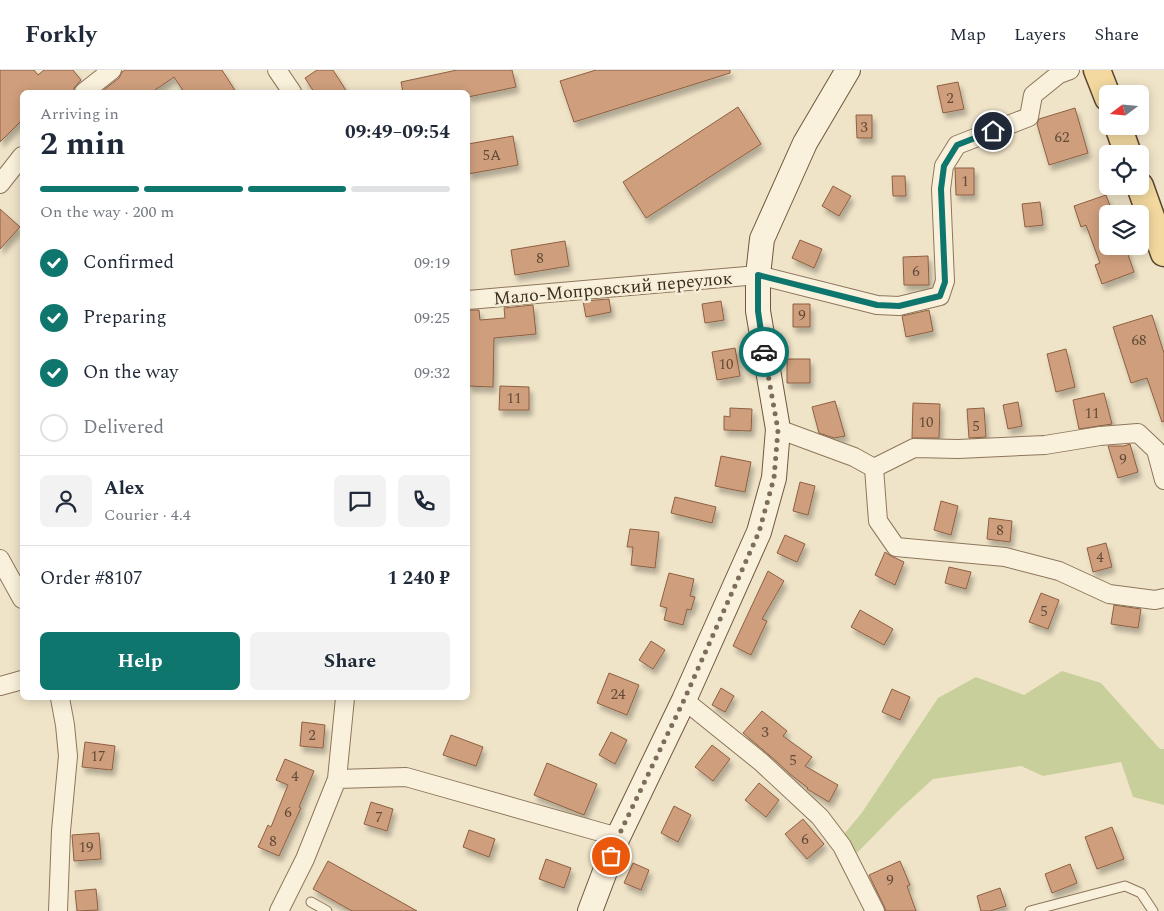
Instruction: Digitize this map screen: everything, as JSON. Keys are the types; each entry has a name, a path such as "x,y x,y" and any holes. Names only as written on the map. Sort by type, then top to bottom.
{"main road":[{"path":"590,911 618,837 684,700 759,532 774,478 778,430 758,311 758,275 762,239 805,143 848,70"},
{"path":"1097,70 1103,85"},
{"path":"1143,195 1164,253"}],"street":[{"path":"87,90 112,70"},
{"path":"277,70 291,90"},
{"name":"Мало-Мопровский переулок","path":"470,300 758,275 877,305 899,306 940,296 945,282 941,189 944,166 957,145 1029,117 1033,95 1059,74 1070,70"},
{"path":"0,184 18,162"},
{"path":"778,430 854,457 874,468"},
{"path":"874,468 914,448 958,449 1045,445 1100,436 1138,433 1160,449 1164,480"},
{"path":"874,468 878,521 896,547 1005,557 1059,571 1110,594 1155,600 1164,598"},
{"path":"0,558 20,595"},
{"path":"0,686 20,681"},
{"path":"58,911 61,831 68,756 60,700"},
{"path":"279,911 305,859 336,779 345,700"},
{"path":"684,700 761,762 820,817 842,846 875,911"},
{"path":"336,779 406,777 618,837"}],"lane":[{"path":"1030,911 1125,886 1141,893 1153,911"},
{"path":"311,902 327,911"}],"green space":[{"path":"1062,671 1101,683 1160,749 1164,749 1164,805 1133,797 1121,762 1043,776 1021,766 933,779 857,853 844,834 861,814 938,698 976,677 1024,695"}],"building":[{"path":"0,70 34,70 38,75 44,70 73,70 81,80 74,90 20,90 20,122 0,142"},
{"path":"125,70 222,70 235,90 183,90 174,77 155,90 104,90 119,78"},
{"path":"317,70 333,70 346,90 313,90 305,78"},
{"path":"457,70 512,70 516,87 470,97 470,90 403,90 401,82"},
{"path":"596,70 730,70 730,73 574,122 560,81"},
{"path":"958,82 964,109 943,113 937,86"},
{"path":"738,107 761,144 646,218 623,182"},
{"path":"1075,108 1088,153 1049,165 1037,124 1039,119"},
{"path":"856,115 872,115 872,138 857,138"},
{"path":"513,136 518,165 470,174 470,144"},
{"path":"955,168 974,168 974,195 956,195"},
{"path":"892,176 905,176 906,196 893,196"},
{"path":"833,186 851,196 839,216 822,206"},
{"path":"1106,195 1110,205 1099,205 1099,255 1128,255 1134,272 1102,284 1095,265 1100,263 1086,225 1081,227 1074,206"},
{"path":"1040,202 1043,225 1025,227 1022,204"},
{"path":"0,209 20,227 0,249"},
{"path":"800,240 822,249 814,268 792,258"},
{"path":"565,241 569,266 515,275 511,250"},
{"path":"928,256 929,285 904,285 903,257"},
{"path":"609,299 611,312 586,317 583,301"},
{"path":"721,301 724,320 705,323 702,304"},
{"path":"793,304 810,304 810,327 793,327"},
{"path":"533,305 536,334 494,338 493,387 470,386 470,310 479,310 480,320 505,318 504,308"},
{"path":"929,310 933,331 906,337 902,316"},
{"path":"1152,315 1164,353 1164,421 1162,422 1147,378 1131,383 1113,327"},
{"path":"735,348 740,376 717,380 712,352"},
{"path":"1066,349 1075,387 1056,392 1047,354"},
{"path":"787,359 810,359 810,383 787,383"},
{"path":"500,386 529,387 529,410 499,410"},
{"path":"1104,393 1112,424 1079,429 1073,400"},
{"path":"835,401 845,436 834,438 819,433 812,407"},
{"path":"1018,402 1022,426 1008,429 1003,405"},
{"path":"913,403 940,404 939,438 912,438"},
{"path":"730,408 752,409 751,431 724,430 724,416 730,417"},
{"path":"984,408 986,437 969,438 967,409"},
{"path":"1130,444 1138,472 1118,478 1108,446"},
{"path":"721,456 751,462 745,492 715,486"},
{"path":"800,482 815,486 808,515 793,511"},
{"path":"675,497 716,507 712,523 671,513"},
{"path":"941,501 958,506 951,535 934,530"},
{"path":"989,518 1012,521 1010,542 987,539"},
{"path":"630,529 659,532 655,568 631,565 633,547 627,547"},
{"path":"785,535 805,544 797,562 777,553"},
{"path":"1106,543 1112,567 1093,572 1087,548"},
{"path":"885,552 904,562 895,585 875,575"},
{"path":"949,567 971,572 966,589 945,583"},
{"path":"768,571 784,581 762,619 767,621 751,655 733,646"},
{"path":"669,573 694,579 690,596 695,597 691,610 687,609 683,625 664,620 667,608 660,606"},
{"path":"1041,593 1059,600 1048,629 1029,622"},
{"path":"1114,605 1141,609 1138,628 1111,624"},
{"path":"860,610 893,629 884,645 851,627"},
{"path":"651,641 665,650 653,669 639,660"},
{"path":"609,673 639,685 627,715 597,703"},
{"path":"721,688 734,696 725,712 712,705"},
{"path":"892,689 910,697 900,720 882,712"},
{"path":"762,711 787,731 783,736 812,757 805,766 838,785 829,802 807,789 743,733"},
{"path":"302,722 325,725 323,748 300,746"},
{"path":"611,732 627,740 615,764 599,755"},
{"path":"451,735 483,747 476,766 443,755"},
{"path":"85,742 115,746 112,770 82,767"},
{"path":"712,745 730,759 713,781 695,767"},
{"path":"285,759 314,771 299,807 301,808 279,856 258,847 268,825 271,827 288,785 276,780"},
{"path":"547,763 597,784 584,815 534,795"},
{"path":"759,783 779,800 766,817 745,800"},
{"path":"371,802 393,809 387,831 364,824"},
{"path":"674,806 691,815 678,842 661,833"},
{"path":"803,819 824,844 807,859 785,834"},
{"path":"1112,827 1124,859 1097,869 1085,837"},
{"path":"469,830 495,839 489,857 463,847"},
{"path":"99,833 101,859 74,861 72,835"},
{"path":"546,859 571,868 564,888 539,879"},
{"path":"328,861 417,911 352,911 313,889"},
{"path":"900,861 910,885 907,886 916,911 886,911 869,875"},
{"path":"633,863 649,870 641,890 624,883"},
{"path":"1070,864 1077,883 1052,893 1045,874"},
{"path":"1000,888 1006,906 990,911 981,911 977,896"},
{"path":"96,889 98,910 77,911 75,891"}],"way so far":[{"path":"611,856 618,837 684,700 759,532 774,478 778,430 764,352"}],"route":[{"path":"764,352 758,311 758,275 877,305 899,306 940,296 945,282 941,189 944,166 957,145 993,131"}]}
